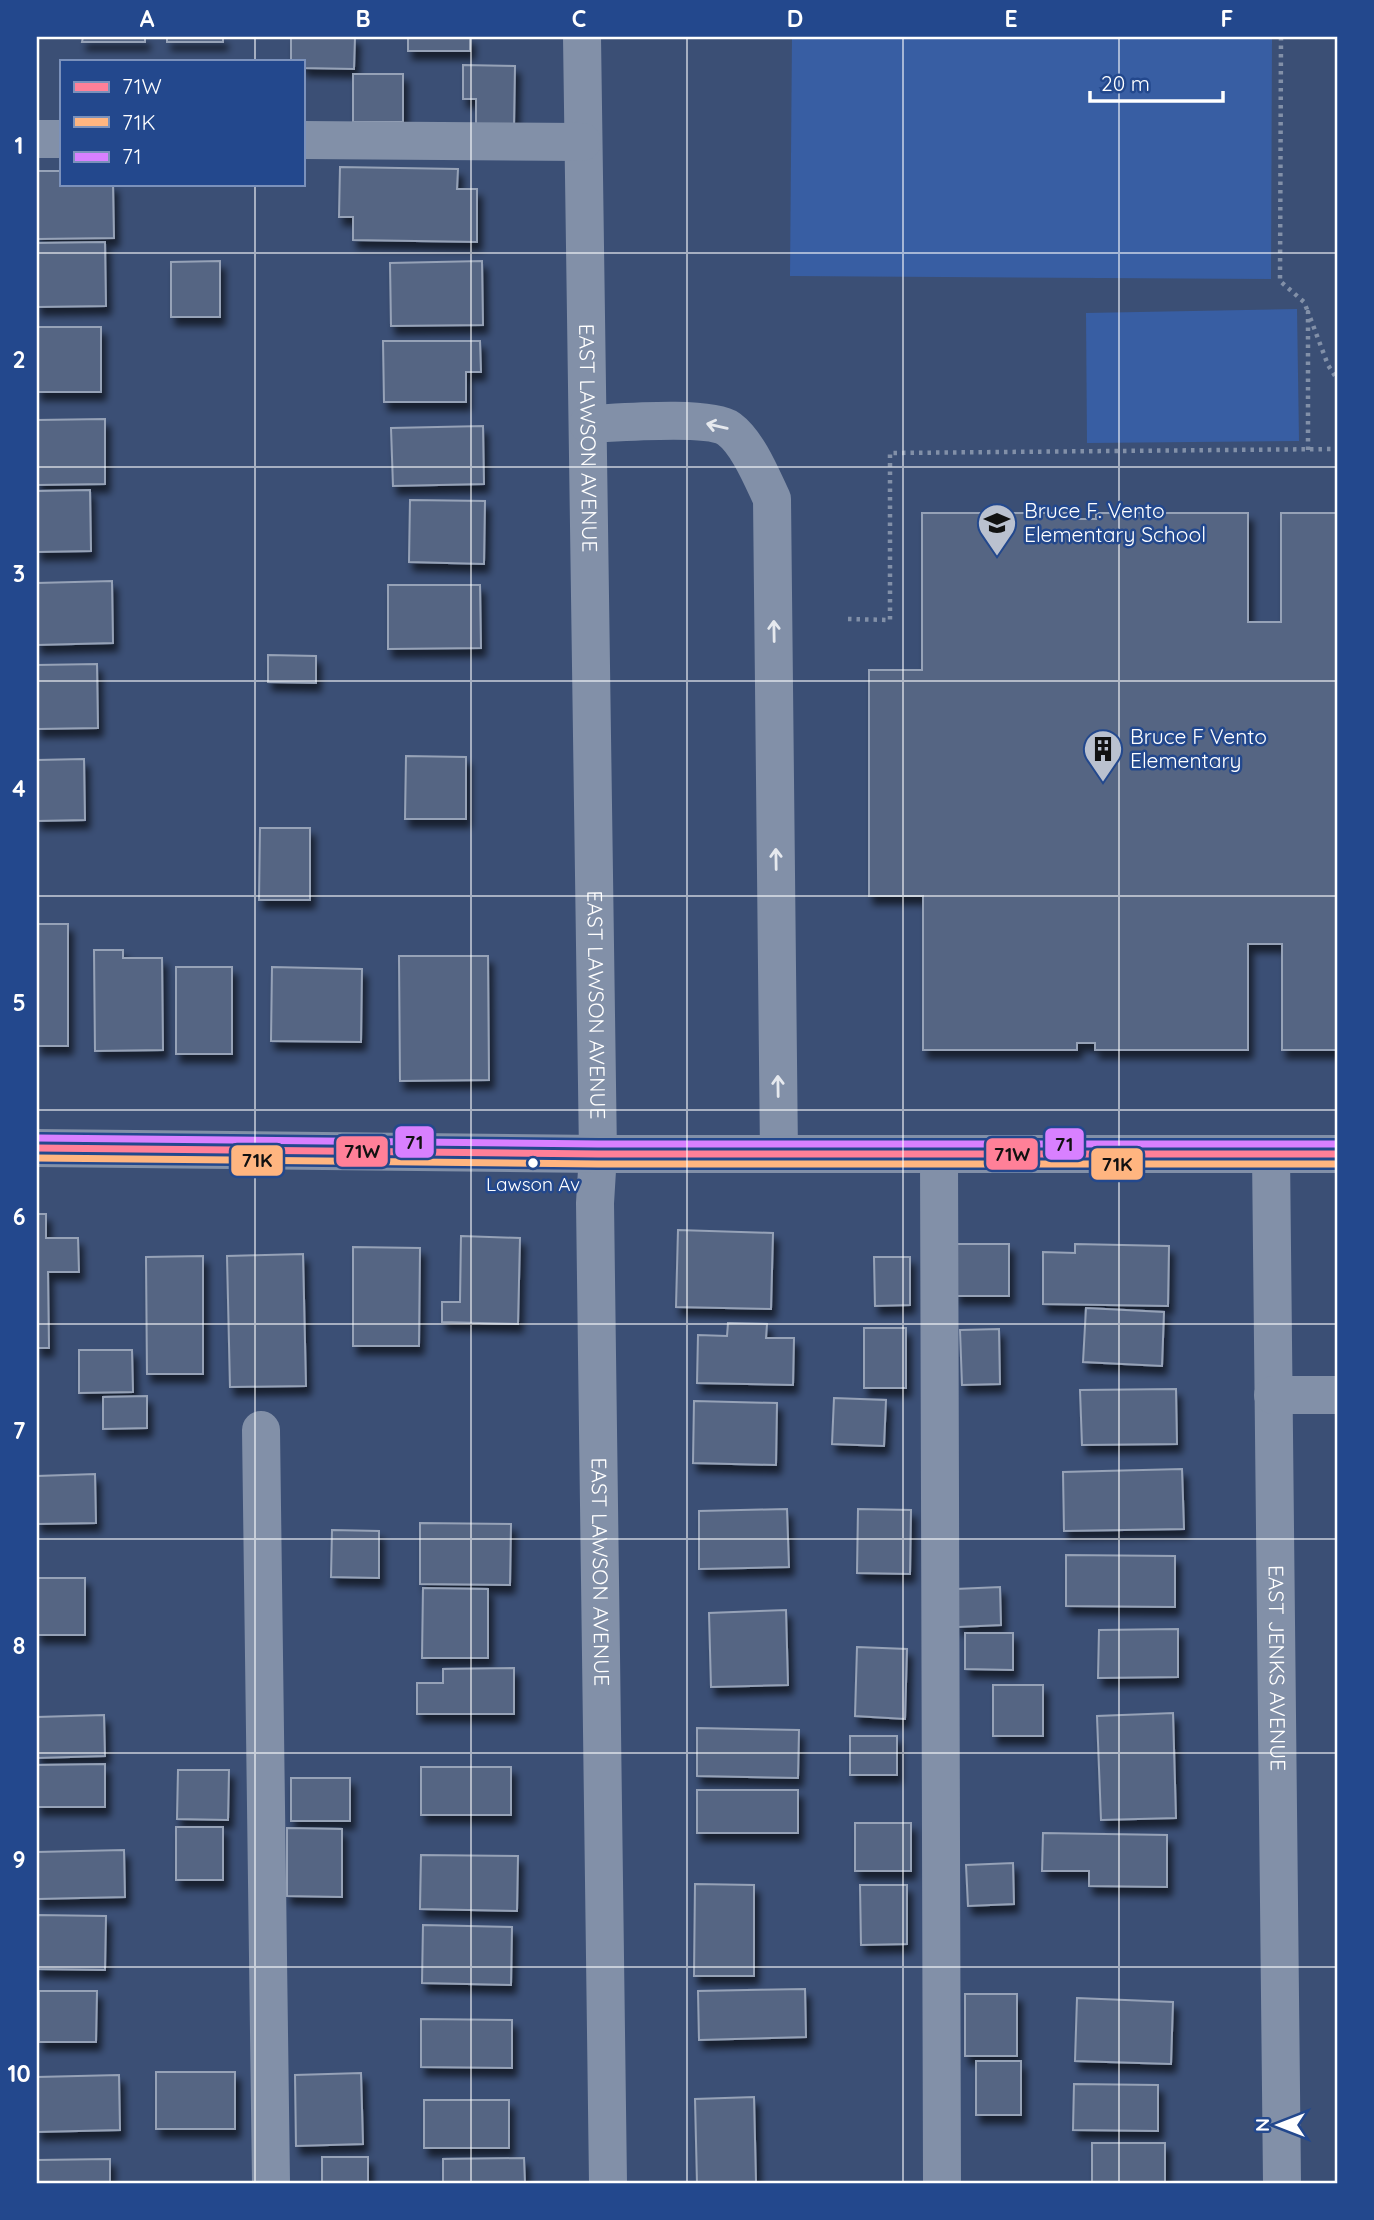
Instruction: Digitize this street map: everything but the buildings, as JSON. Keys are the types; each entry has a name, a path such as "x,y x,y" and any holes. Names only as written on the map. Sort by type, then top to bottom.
{"street":[{"name":"EAST LAWSON AVENUE","path":"582,37 598,1154 595,1203 608,2183"},
{"path":"37,139 60,139"},
{"path":"304,140 582,142"},
{"path":"588,424 693,421 729,429 752,457 772,499 779,1154"},
{"path":"37,1148 598,1154 1337,1154"},
{"name":"EAST JENKS AVENUE","path":"1270,1154 1282,2183"},
{"path":"939,1155 937,1218 942,2183"},
{"path":"1273,1395 1337,1395"},
{"path":"261,1430 271,2183"}],"path":[{"path":"1281,37 1280,281 1304,302 1328,365 1337,379"},
{"path":"1308,312 1308,450"},
{"path":"848,619 890,620 890,453 1337,449"}],"shaded area":[{"path":"792,37 1272,37 1271,279 790,276"},
{"path":"1297,309 1299,441 1087,443 1086,313"}],"transit line":[{"name":"71","path":"37,1138 598,1144 1337,1144"},
{"name":"71W","path":"37,1148 598,1154 1337,1154"},
{"name":"71K","path":"37,1158 598,1164 1337,1164"}],"place":[{"name":"Bruce F. Vento Elementary School","path":"997,557"},
{"name":"Bruce F Vento Elementary","path":"1103,783"},
{"name":"Lawson Av","path":"533,1163"}]}
